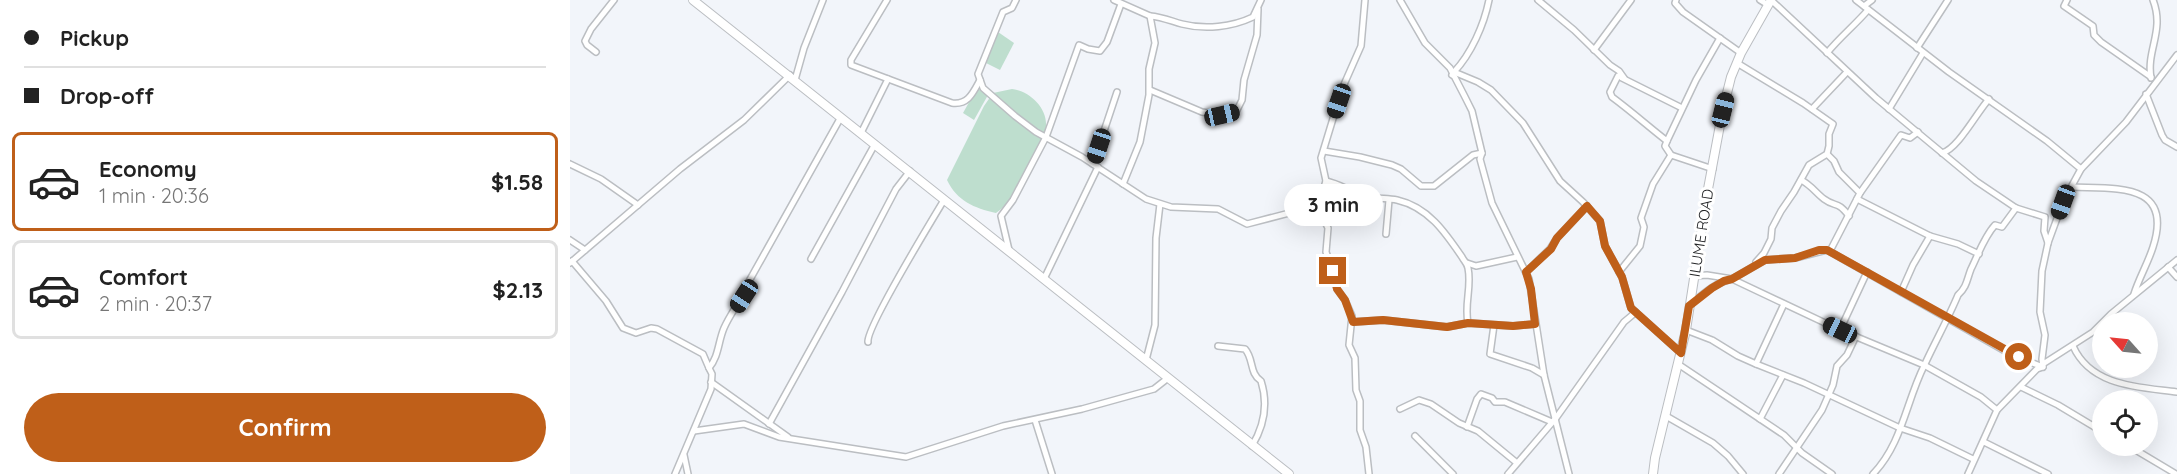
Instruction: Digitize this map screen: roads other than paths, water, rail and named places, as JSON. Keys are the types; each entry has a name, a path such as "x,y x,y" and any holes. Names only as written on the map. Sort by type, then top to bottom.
{"street":[{"path":"596,52 586,45 585,41 591,29 614,0"},
{"path":"693,0 1289,474"},
{"path":"675,474 711,389 709,368 703,354 657,329 651,328 636,333 623,328 602,297 571,262 792,78 823,0"},
{"path":"887,0 850,63 952,103 960,104 966,101 980,80"},
{"path":"1016,0 1012,8 1003,12 980,68 983,88 1015,116 1146,199 1160,204 1171,207 1212,207 1247,224 1297,211 1316,214 1324,220 1328,228 1326,252 1337,289 1345,300 1353,322 1349,345 1355,358 1356,390 1360,401 1360,430 1366,447 1369,474"},
{"path":"1114,0 1150,16 1184,24 1230,26 1253,17 1261,0"},
{"path":"1316,214 1326,181 1321,158 1342,90 1361,46 1365,0"},
{"path":"1400,0 1425,44 1450,68 1472,111 1482,153 1480,159 1492,202 1526,272 1531,289 1544,375 1569,474"},
{"path":"1453,74 1463,63 1482,24 1489,0"},
{"path":"1538,0 1574,30 1624,78 1618,76"},
{"path":"1594,50 1631,0"},
{"path":"1676,0 1683,12 1741,53"},
{"path":"1760,0 1770,2 1889,109 1976,181 2016,208 2045,217 2044,231 2048,243"},
{"path":"1856,0 1923,53 2038,135 2081,170"},
{"path":"1827,53 1840,36 1852,28 1872,0"},
{"path":"1917,48 1948,0"},
{"path":"2067,0 2064,6 2093,26 2094,35 2100,42 2151,76 2156,83"},
{"path":"2151,76 2151,61 2158,27 2158,12 2153,0"},
{"name":"ILUME ROAD","path":"1653,474 1686,330 1723,110 1741,53 1770,2"},
{"path":"1009,250 1002,213 1013,200 1046,137 1079,45 1100,51 1107,42 1121,4"},
{"path":"1150,90 1202,112 1222,115 1236,112 1242,99 1244,80 1257,35 1258,9"},
{"path":"1122,184 1140,142 1150,90 1149,69 1155,43 1150,16"},
{"path":"1713,169 1671,155 1665,146 1682,108 1720,38"},
{"path":"1889,109 1923,53"},
{"path":"2043,367 2045,335 2039,297 2042,271 2048,243 2063,202 2081,170 2127,122 2177,55"},
{"path":"1737,63 1833,124 1829,134 1827,154 1809,165 1780,211 1764,253 1748,271"},
{"path":"1812,109 1848,72"},
{"path":"1453,74 1484,84 1530,132 1560,181 1600,221 1605,246 1620,272 1631,308 1681,353"},
{"path":"1618,76 1682,108"},
{"path":"1618,76 1610,92 1612,97 1667,141"},
{"path":"861,133 888,79"},
{"path":"1044,279 1096,166 1117,92"},
{"path":"2146,94 2162,135 2165,140 2177,147"},
{"path":"1942,153 1946,153 1955,143 1989,99"},
{"path":"709,368 714,361 723,329 744,296 748,283 841,117"},
{"path":"1830,251 1860,193 1901,135 1911,138 1918,132"},
{"path":"811,259 875,144"},
{"path":"1324,151 1392,165 1401,169 1421,186 1428,188 1434,186 1473,155 1482,153"},
{"path":"1827,154 1834,161 1839,172 1860,193"},
{"path":"1620,272 1640,246 1644,227 1641,218 1653,184 1671,155"},
{"path":"570,164 608,183 638,205"},
{"path":"769,424 896,189 910,171"},
{"path":"1801,180 1811,185 1828,201 1840,204 1849,216"},
{"path":"1326,181 1339,183 1365,196 1398,201 1430,216 1456,246 1467,263 1469,271 1466,308 1468,323"},
{"path":"2072,188 2131,191 2145,197 2154,205 2157,213 2157,233 2133,296"},
{"path":"1857,199 1930,236 1958,244 1979,254"},
{"path":"868,342 867,336 882,306 944,200"},
{"path":"1386,234 1389,200"},
{"path":"1146,360 1155,325 1156,238 1160,204"},
{"path":"1526,272 1551,249 1557,238 1587,206"},
{"path":"1873,474 1882,465 1895,443 1924,365 1958,295 1965,288 1972,267 1993,227 1996,225 2002,227 2016,208"},
{"path":"1901,292 1930,236"},
{"path":"570,240 585,250"},
{"path":"1689,306 1712,288 1765,260 1795,258 1819,250 1830,251 2012,355 2043,367"},
{"path":"1467,263 1476,266 1517,257"},
{"path":"1968,474 1997,410 2037,369 2093,332 2111,314 2177,260"},
{"path":"2168,267 2177,277"},
{"path":"1840,330 1867,272"},
{"path":"1694,276 1707,275 1732,279 1840,330 1924,365 1981,397 1997,410"},
{"path":"1756,364 1784,304"},
{"path":"1508,474 1554,420 1624,322 1636,312"},
{"path":"1353,322 1383,320 1447,327 1468,323 1513,326 1535,324"},
{"path":"1494,325 1490,354 1532,368 1544,375"},
{"path":"1686,330 1712,340 1738,356 1829,394 1900,428 1930,438 1973,459"},
{"path":"1779,474 1795,447 1815,422 1833,385 1837,366 1849,352 1856,336"},
{"path":"1218,346 1245,349 1250,356 1255,377 1260,381 1265,407 1260,431 1252,446"},
{"path":"2073,346 2078,358 2092,370 2116,382 2130,387 2177,392"},
{"path":"1678,364 1784,435 1795,447 1832,474"},
{"path":"1760,419 1783,375"},
{"path":"694,431 744,423 769,434 795,440 906,457 1003,426 1154,389 1168,378"},
{"path":"711,382 795,440"},
{"path":"2020,387 2058,405 2092,425"},
{"path":"1467,427 1481,394 1492,398 1495,402 1505,402 1554,420"},
{"path":"1400,409 1416,400 1423,400 1489,439 1517,463"},
{"path":"1666,416 1713,443 1743,474"},
{"path":"1035,420 1052,474"},
{"path":"1415,436 1453,474"},
{"path":"1984,442 2048,474"},
{"path":"684,453 688,474"},
{"path":"2146,456 2176,474"}]}
